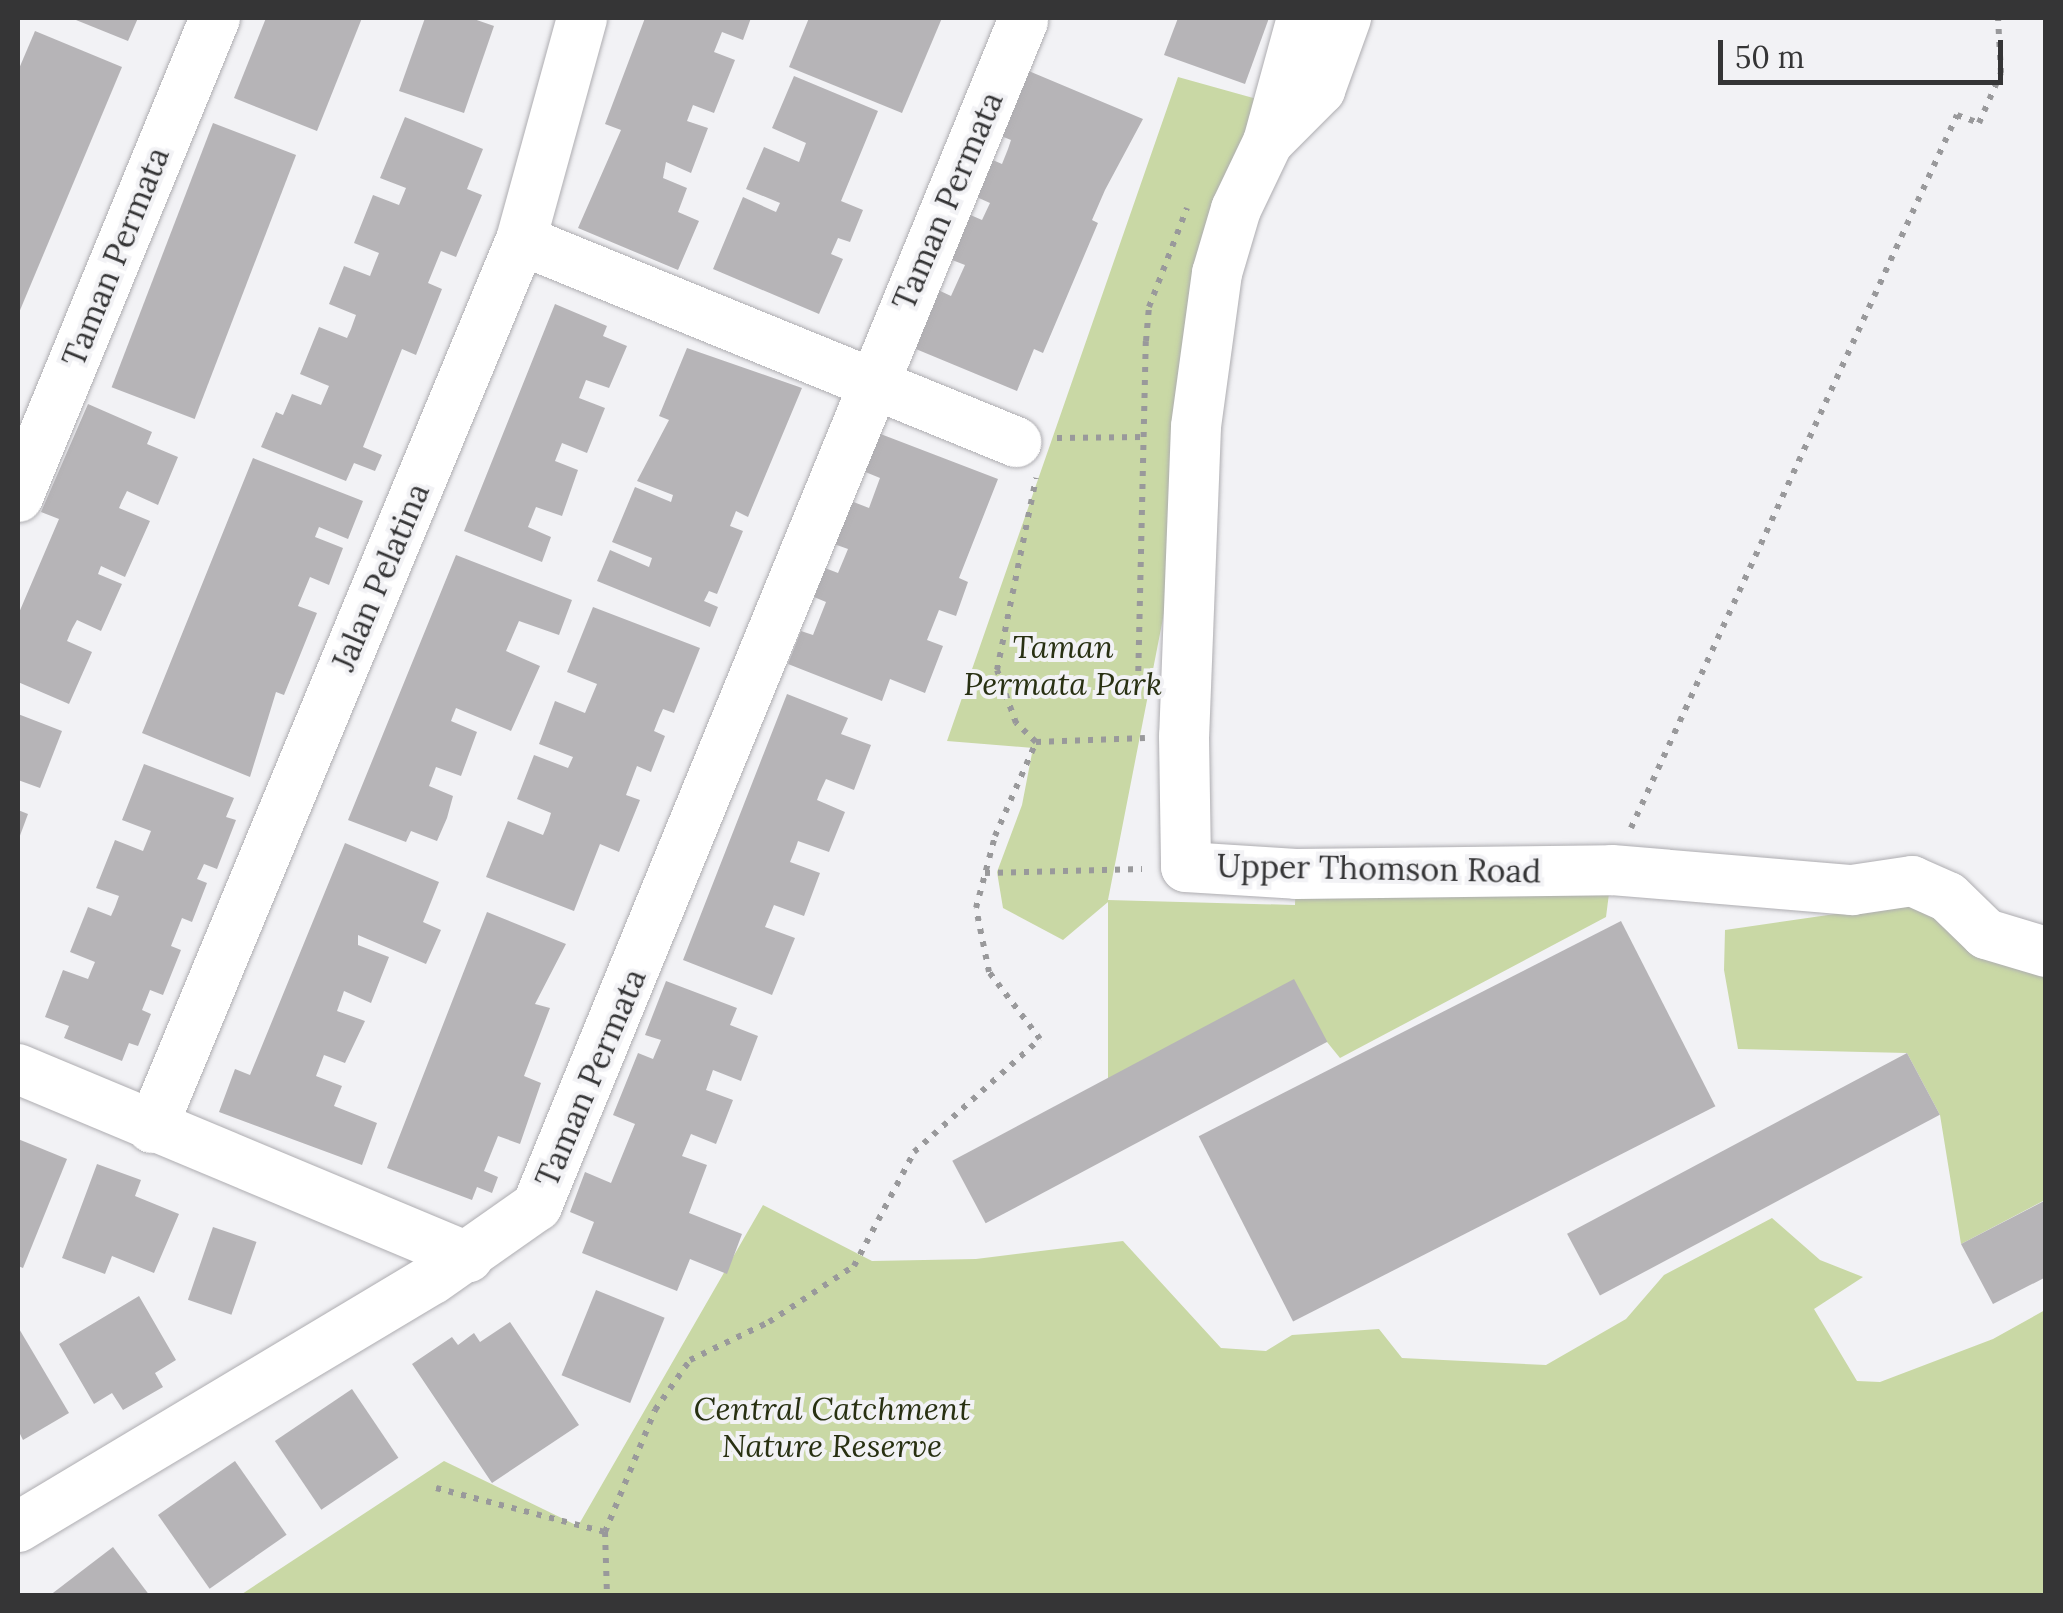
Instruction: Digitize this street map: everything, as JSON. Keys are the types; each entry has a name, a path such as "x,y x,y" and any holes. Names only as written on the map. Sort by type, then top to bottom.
{"street":[{"name":"Taman Permata","path":"18,496 215,18"},
{"name":"Jalan Pelatina","path":"152,1128 521,240 582,18"},
{"name":"Upper Thomson Road","path":"1302,18 1268,142 1236,210 1217,273 1160,737 1157,862 1296,874 1612,870 1852,890 1912,881 1948,896 1986,934 2046,952"},
{"name":"Upper Thomson Road","path":"1268,142 1320,90 1346,18"},
{"name":"Taman Permata","path":"18,1528 468,1257 537,1206 712,794 873,382 1023,21"},
{"path":"521,240 1028,440"},
{"path":"18,1069 468,1257"}],"path":[{"path":"1612,870 1957,116 1980,123 2001,73 1998,18"},
{"path":"1138,700 1142,437 1150,307 1190,200"},
{"path":"1160,737 1036,742 1016,723 996,670 1028,440 1196,435"},
{"path":"1138,719 1160,737"},
{"path":"1138,757 1160,737"},
{"path":"607,1596 604,1532 654,1410 690,1360 769,1322 854,1266 914,1152 1040,1039 989,972 978,940 976,908 985,874 1036,742"},
{"path":"985,874 1157,862"},
{"path":"436,1488 604,1532"}],"green space":[{"name":"Taman Permata Park","path":"1178,77 1264,101 1108,900 1295,905 1296,874 1612,870 1606,917 1340,1058 1327,1042 1108,1080 1108,902 1063,940 1003,908 997,872 1022,805 1033,748 947,741"},
{"path":"1912,881 2045,952 2045,1200 1961,1244 1940,1115 1907,1053 1738,1049 1724,970 1725,930 1842,913"},
{"name":"Central Catchment Nature Reserve","path":"763,1205 872,1261 976,1259 1123,1241 1221,1348 1266,1351 1292,1335 1379,1329 1402,1358 1546,1365 1626,1319 1664,1275 1772,1218 1820,1260 1863,1277 1814,1309 1857,1381 1880,1382 1993,1339 2045,1310 2045,1595 239,1596 444,1461 578,1526"}],"building":[{"path":"71,18 138,18 128,41"},
{"path":"266,18 362,18 317,131 234,98"},
{"path":"425,18 471,18 494,26 464,113 399,91"},
{"path":"645,18 751,18 743,40 722,32 714,52 735,60 714,113 693,105 687,121 708,128 691,173 666,162 663,178 687,188 678,212 699,221 678,270 578,228 621,130 605,124"},
{"path":"809,18 942,18 902,113 789,67"},
{"path":"1178,18 1269,18 1245,84 1164,55"},
{"path":"35,31 122,67 18,315 18,71"},
{"path":"1024,69 1143,119 1092,220 1098,223 1043,353 1034,349 1017,391 911,347 936,289 951,296 965,265 947,258 966,213 982,220 990,203 972,195 988,158 1002,164 1011,140 996,134"},
{"path":"794,76 878,111 841,201 863,210 850,242 838,238 831,254 843,259 819,314 713,269 743,197 776,212 780,203 746,189 764,147 799,162 806,143 772,128"},
{"path":"405,117 483,149 467,189 482,195 456,257 441,251 428,283 442,289 416,355 402,349 363,447 382,455 375,471 354,463 346,481 261,447 276,412 283,415 292,394 321,405 329,386 300,374 319,327 347,338 351,329 356,315 329,304 344,266 370,276 379,253 354,243 373,195 399,205 406,188 380,178"},
{"path":"213,123 296,155 195,419 112,387"},
{"path":"555,304 607,326 603,336 627,346 609,388 586,380 579,398 605,408 587,453 562,443 555,461 578,470 562,516 536,507 528,527 551,537 542,562 464,531"},
{"path":"687,348 802,388 748,517 736,511 730,526 743,531 717,594 709,591 704,601 718,607 710,627 597,581 610,550 649,567 652,558 612,542 635,487 671,502 673,495 637,481 669,420 659,416"},
{"path":"88,404 152,432 147,444 178,457 158,505 127,491 122,501 119,508 150,521 125,577 101,566 98,574 122,584 101,631 77,620 72,629 67,641 92,652 69,704 18,682 18,615 59,519 41,512"},
{"path":"878,433 998,479 959,578 968,582 956,616 939,610 927,640 943,646 925,693 890,679 882,701 788,664 801,631 813,635 826,602 814,597 825,568 838,573 848,549 834,544 851,501 869,508 880,478 863,471"},
{"path":"253,458 363,501 348,539 319,527 315,537 343,548 329,585 310,577 298,606 317,613 284,695 276,692 250,777 142,733"},
{"path":"456,555 572,600 559,635 519,621 506,651 540,666 511,731 456,708 451,721 477,732 461,776 436,767 429,786 453,796 447,818 437,841 411,831 406,842 348,820"},
{"path":"593,607 700,648 674,713 663,709 659,718 654,731 665,736 651,772 637,766 626,795 640,800 619,852 600,844 574,911 486,877 508,821 543,835 548,823 551,813 517,799 534,755 568,768 573,757 539,744 555,701 585,713 597,684 567,672"},
{"path":"787,694 848,718 841,734 871,745 854,790 826,779 820,792 817,800 845,812 829,852 798,841 790,862 820,873 804,916 774,905 765,927 795,938 772,995 683,960"},
{"path":"18,714 62,731 40,788 18,780"},
{"path":"144,764 234,798 226,817 236,820 217,869 204,864 197,879 207,883 192,922 182,918 171,946 181,950 163,995 150,990 142,1010 151,1014 138,1046 129,1043 122,1061 64,1038 69,1026 45,1017 63,970 88,979 95,962 70,952 88,907 111,916 115,907 119,896 96,888 115,840 143,851 151,831 122,820"},
{"path":"18,810 28,814 18,841"},
{"path":"345,843 439,882 423,922 441,930 426,964 358,935 358,945 389,957 371,1003 344,991 337,1011 365,1021 345,1063 324,1055 316,1076 342,1086 334,1106 377,1123 362,1165 219,1112 235,1069 250,1075"},
{"path":"487,912 566,944 535,1004 550,1008 524,1076 541,1083 520,1144 498,1136 484,1171 498,1177 492,1193 477,1187 472,1200 387,1168"},
{"path":"1621,921 1715,1106 1293,1322 1199,1136"},
{"path":"1294,979 1327,1042 986,1223 952,1161"},
{"path":"666,981 737,1008 730,1025 758,1036 741,1081 713,1070 706,1090 733,1100 716,1144 691,1134 682,1156 707,1165 689,1213 742,1234 727,1274 690,1259 677,1291 582,1253 594,1222 570,1212 585,1172 611,1183 635,1124 613,1115 638,1053 653,1059 661,1040 645,1035"},
{"path":"1907,1053 1940,1115 1600,1296 1567,1234"},
{"path":"18,1139 67,1159 23,1268 18,1266"},
{"path":"97,1164 141,1180 135,1196 179,1214 154,1273 112,1256 105,1274 62,1258"},
{"path":"2046,1200 2046,1277 1993,1304 1961,1244"},
{"path":"213,1227 256,1242 231,1315 188,1300"},
{"path":"596,1290 665,1318 630,1403 562,1375"},
{"path":"139,1296 176,1360 155,1373 163,1387 123,1410 112,1393 94,1404 59,1344"},
{"path":"510,1322 579,1425 492,1483 412,1364 452,1337 458,1345 474,1333 480,1342"},
{"path":"18,1327 69,1413 23,1440 18,1430"},
{"path":"352,1389 398,1458 321,1510 275,1441"},
{"path":"235,1461 287,1535 210,1589 158,1515"},
{"path":"113,1547 150,1596 49,1596 79,1573"}]}
